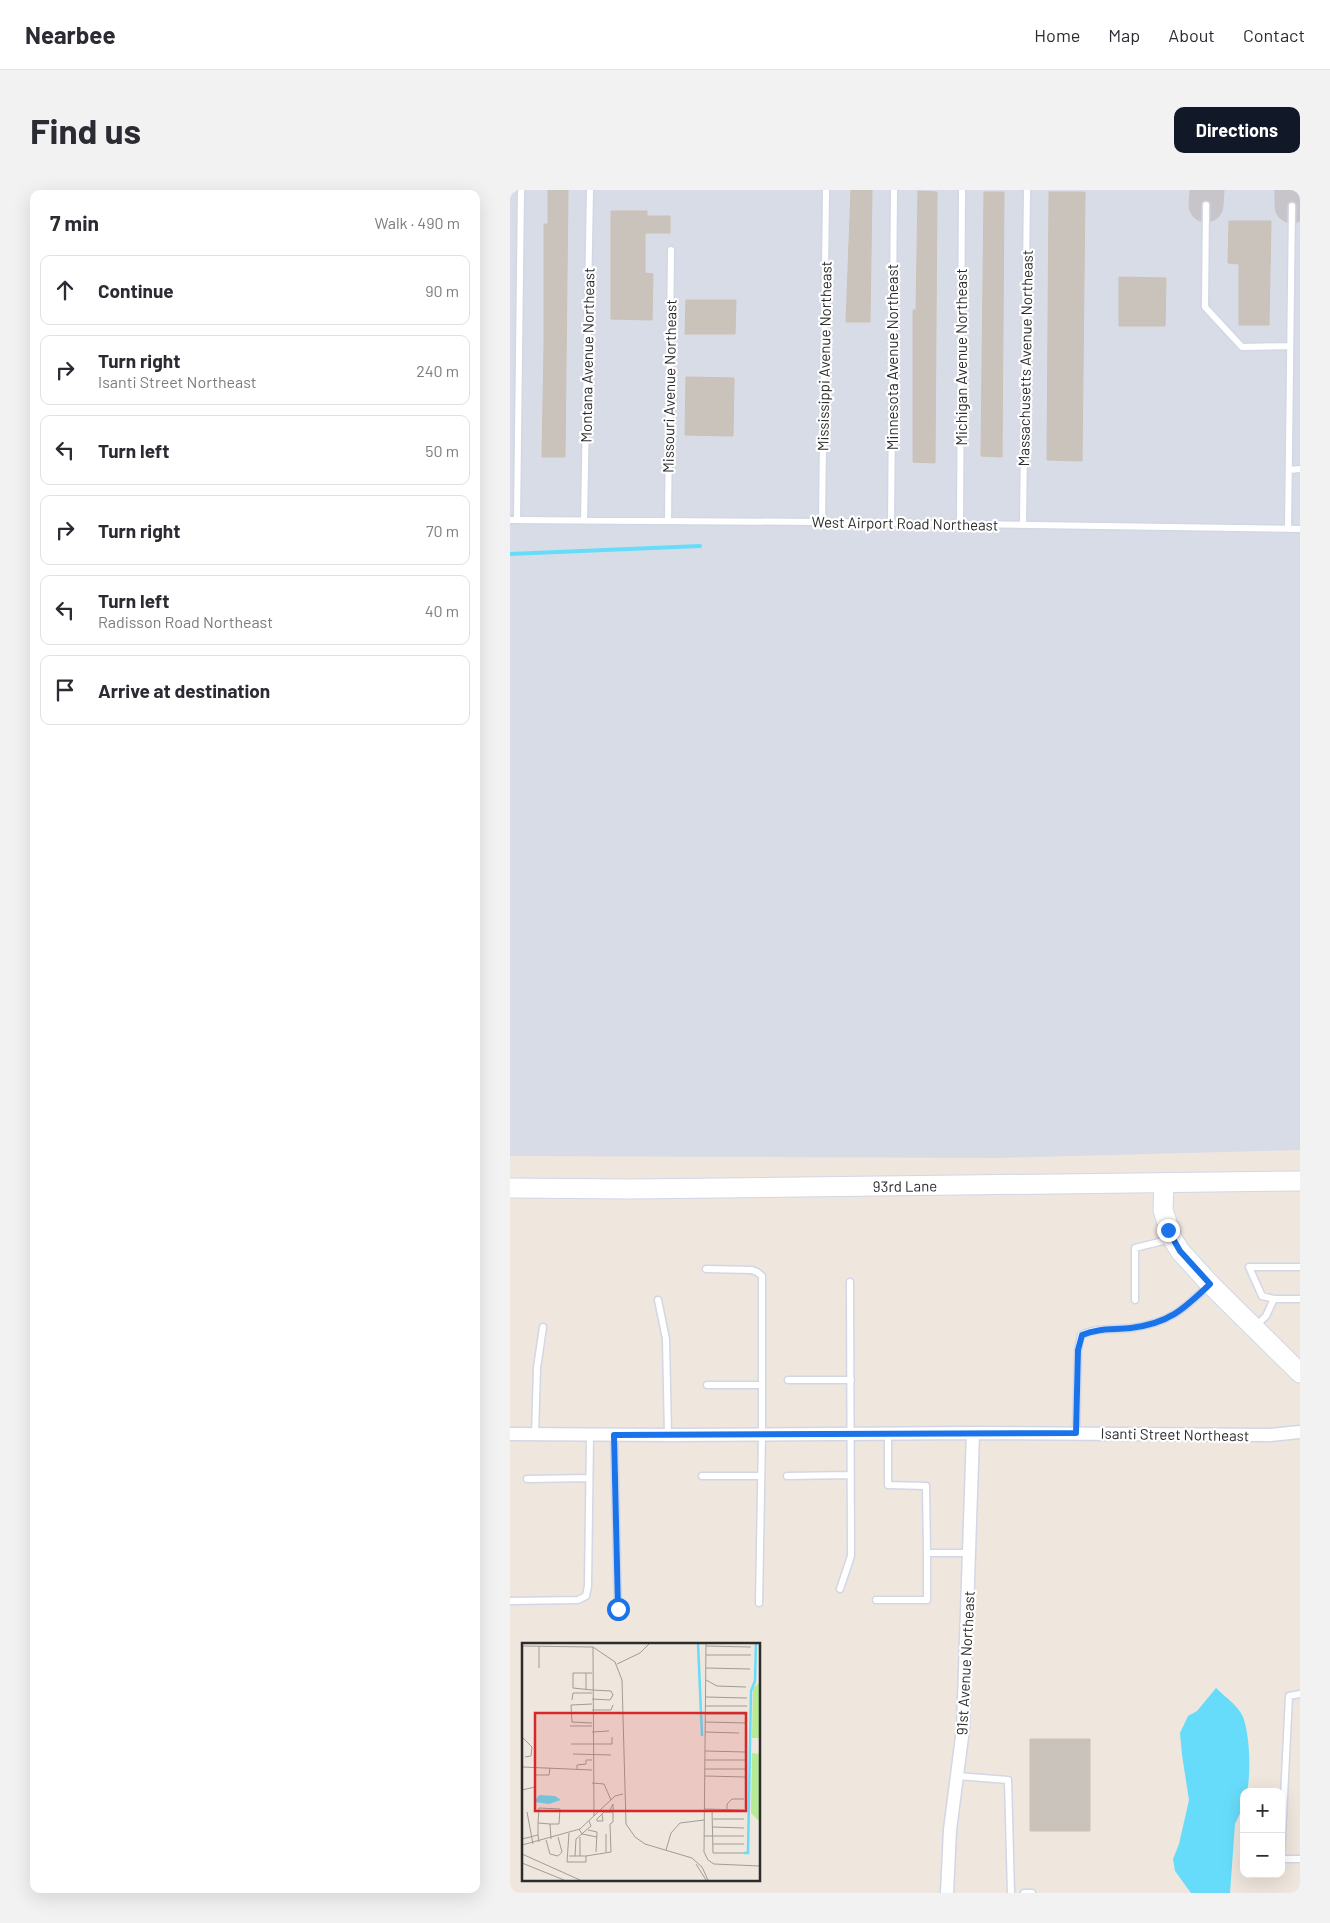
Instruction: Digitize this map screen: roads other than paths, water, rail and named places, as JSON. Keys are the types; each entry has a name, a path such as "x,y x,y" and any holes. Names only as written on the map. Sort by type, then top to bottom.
{"street":[{"name":"93rd Lane","path":"510,1188 631,1189 1300,1182"},
{"path":"1164,1184 1164,1210 1172,1238 1180,1251 1210,1284 1300,1373"},
{"name":"Isanti Street Northeast","path":"510,1434 1076,1433 1270,1436 1300,1432"},
{"name":"91st Avenue Northeast","path":"948,1893 950,1830 963,1729 973,1433"}],"lane":[{"path":"513,520 522,190"},
{"name":"Montana Avenue Northeast","path":"584,521 590,190"},
{"name":"Mississippi Avenue Northeast","path":"822,522 826,190"},
{"name":"Minnesota Avenue Northeast","path":"891,523 894,190"},
{"name":"Michigan Avenue Northeast","path":"960,524 962,190"},
{"name":"Massachusetts Avenue Northeast","path":"1023,525 1027,190"},
{"path":"1206,205 1205,307 1242,347 1290,346"},
{"path":"1288,529 1292,206"},
{"name":"Missouri Avenue Northeast","path":"668,521 671,250"},
{"path":"1289,470 1300,469"},
{"name":"West Airport Road Northeast","path":"513,520 822,522 1300,529"},
{"path":"1135,1300 1135,1248 1172,1238"},
{"path":"1300,1267 1249,1267 1262,1296 1274,1299 1300,1299"},
{"path":"706,1269 752,1270 762,1276 762,1435 758,1603"},
{"path":"840,1589 851,1556 850,1282"},
{"path":"1076,1433 1078,1350 1082,1335 1091,1330 1132,1328 1167,1319 1184,1309 1210,1284"},
{"path":"1254,1327 1266,1316 1274,1299"},
{"path":"658,1300 666,1339 668,1435"},
{"path":"535,1435 537,1368 543,1327"},
{"path":"788,1380 851,1380"},
{"path":"707,1385 762,1384"},
{"path":"876,1600 927,1600 926,1486 888,1485 888,1434"},
{"path":"510,1601 578,1600 586,1596 588,1586 590,1435"},
{"path":"614,1435 618,1609"},
{"path":"787,1476 850,1475"},
{"path":"702,1476 761,1476"},
{"path":"527,1479 590,1478"},
{"path":"927,1553 970,1552"},
{"path":"1282,1833 1289,1696 1300,1694"},
{"path":"957,1776 1008,1780 1010,1893"},
{"path":"1285,1858 1300,1859"},
{"path":"1024,1893 1032,1893"}],"water":[{"path":"1216,1688 1235,1705 1243,1717 1245,1725 1248,1744 1248,1784 1248,1788 1240,1788 1240,1813 1235,1824 1230,1893 1191,1893 1175,1871 1173,1859 1179,1844 1189,1800 1180,1733 1188,1716 1197,1711"}],"waterway":[{"path":"510,554 700,546"}]}
